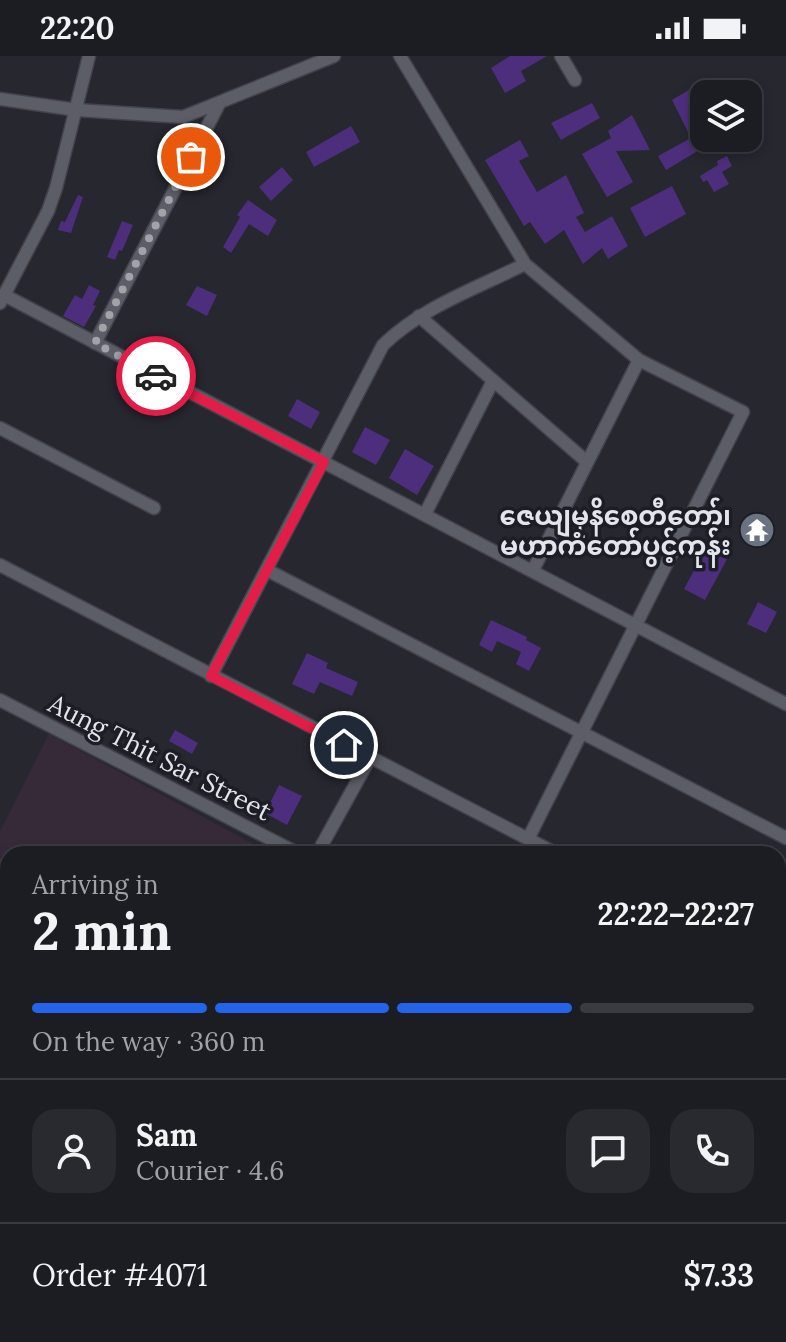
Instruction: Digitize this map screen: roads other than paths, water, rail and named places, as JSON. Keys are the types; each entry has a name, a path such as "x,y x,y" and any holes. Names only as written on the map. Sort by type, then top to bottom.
{"street":[{"path":"89,56 48,211 2,299 95,343 786,704"},
{"path":"0,99 77,110 183,117 334,56"},
{"path":"400,56 525,264 639,360 743,412 528,839"},
{"path":"561,56 575,80"},
{"path":"95,343 219,104"},
{"path":"211,676 383,345 419,316 525,264"},
{"path":"419,316 587,462"},
{"path":"533,570 639,360"},
{"path":"425,514 493,381"},
{"path":"0,428 154,508"},
{"path":"0,565 542,846"},
{"path":"267,570 786,838"},
{"name":"Aung Thit Sar Street","path":"0,700 283,846"},
{"path":"321,846 370,758"}],"place":[{"name":"ဇေယျမုနိစေတီတော်၊ မဟာကံတော်ပွင့်ကုန်း","path":"757,530"}]}
